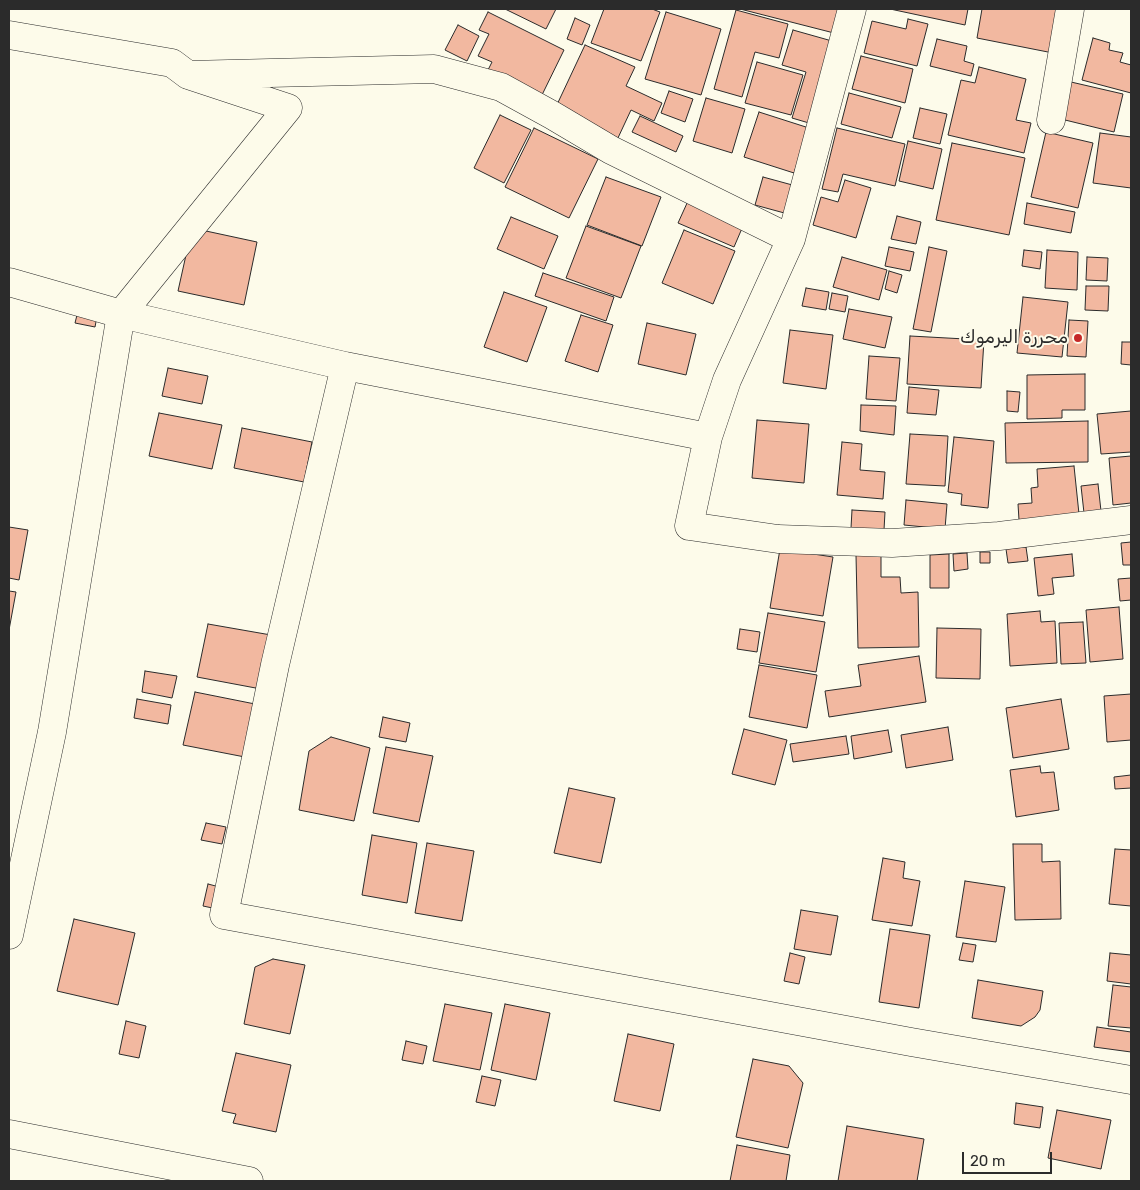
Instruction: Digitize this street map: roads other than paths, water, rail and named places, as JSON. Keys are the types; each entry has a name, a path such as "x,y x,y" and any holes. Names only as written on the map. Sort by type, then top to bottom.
{"street":[{"path":"852,9 791,239 727,380 708,437 689,526 778,539 892,543 999,536 1131,520"},
{"path":"1051,120 1070,9"},
{"path":"9,35 172,63 188,75 288,108 121,314 52,732 9,935"},
{"path":"188,75 434,69 501,87 611,150 791,239"},
{"path":"9,282 121,314 345,366 708,437"},
{"path":"345,366 275,666 224,916 911,1042 1131,1080"},
{"path":"9,1134 237,1180"}],"place":[{"name":"محررة اليرموك","path":"1078,338"}]}
